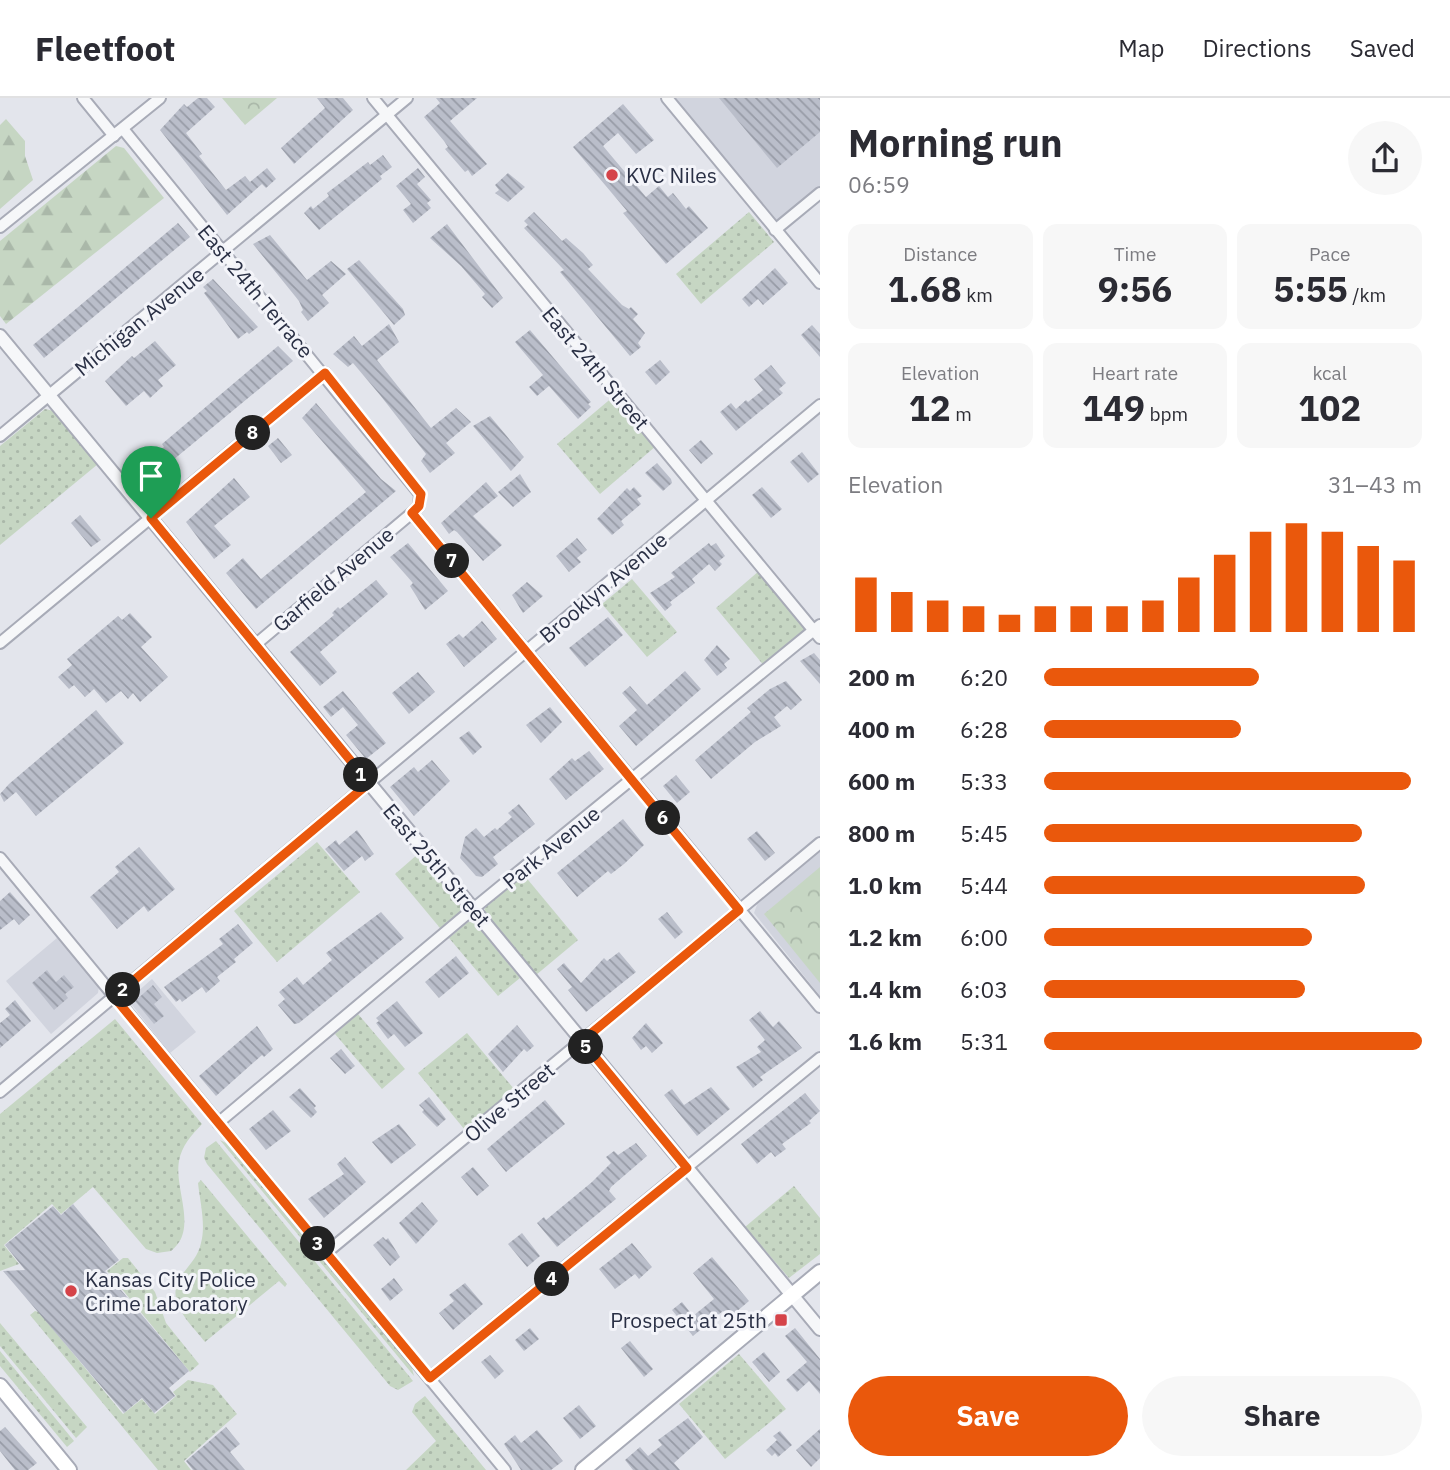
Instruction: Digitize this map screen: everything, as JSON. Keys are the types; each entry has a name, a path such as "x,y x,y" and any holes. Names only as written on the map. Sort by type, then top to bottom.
{"main road":[{"path":"583,1470 820,1272"},
{"path":"0,1385 68,1470"}],"street":[{"name":"East 24th Terrace","path":"83,98 118,132 224,251 421,494 419,506 412,513"},
{"path":"0,227 160,98"},
{"name":"East 24th Street","path":"373,98 706,501 818,631"},
{"name":"Michigan Avenue","path":"0,436 407,98"},
{"path":"667,98 820,283"},
{"path":"775,230 820,193"},
{"name":"East 25th Street","path":"0,337 50,394 820,1329"},
{"path":"0,643 325,373"},
{"name":"Brooklyn Avenue","path":"0,1092 820,405"},
{"path":"412,513 820,1007"},
{"name":"Garfield Avenue","path":"255,646 412,513"},
{"name":"Park Avenue","path":"218,1123 473,909 818,631"},
{"name":"Olive Street","path":"326,1253 820,842"},
{"path":"2,865 505,1470"},
{"path":"430,1378 820,1058"}],"shaded area":[{"path":"675,98 820,98 820,189 780,224"},
{"path":"820,851 820,996 754,913 758,902"},
{"path":"57,938 99,986 98,993 51,1034 6,981"},
{"path":"152,979 196,1032 170,1053 128,1000"}],"green space":[{"path":"222,98 277,98 245,125"},
{"path":"6,119 25,141 25,156 33,180 0,209 0,125"},
{"path":"116,146 124,148 164,198 6,324 0,316 0,241"},
{"path":"749,212 774,242 701,304 676,274"},
{"path":"614,396 656,446 600,494 557,444"},
{"path":"45,409 54,411 98,464 0,545 0,446"},
{"path":"759,571 808,631 765,667 716,608"},
{"path":"632,579 677,632 647,657 602,604"},
{"path":"317,842 360,892 277,962 234,911"},
{"path":"418,854 461,904 460,912 440,928 395,874"},
{"path":"820,867 820,983 764,914"},
{"path":"524,875 578,940 536,975 484,912 485,908"},
{"path":"468,922 474,922 520,978 498,996 449,938"},
{"path":"358,1014 405,1069 382,1089 335,1034"},
{"path":"115,1019 202,1124 180,1155 178,1172 185,1221 179,1242 171,1251 157,1253 146,1249 93,1187 61,1214 52,1204 4,1245 19,1264 0,1271 0,1114"},
{"path":"467,1033 514,1089 465,1130 418,1073"},
{"path":"220,1140 228,1144 311,1246 309,1248"},
{"path":"216,1141 413,1381 398,1390 390,1386 207,1164 204,1158 206,1148"},
{"path":"201,1180 287,1284 285,1287 279,1281 205,1342 181,1311 175,1294 181,1276 200,1248 203,1221 198,1183"},
{"path":"794,1186 820,1218 820,1254 789,1278 745,1227"},
{"path":"314,1249 412,1368 414,1376 311,1251"},
{"path":"123,1258 128,1258 155,1292 166,1323 199,1364 190,1372 107,1271"},
{"path":"35,1311 39,1312 123,1414 142,1399 155,1414 176,1396 173,1392 188,1380 213,1385 237,1414 184,1461 191,1470 158,1470 30,1315"},
{"path":"0,1323 87,1427 76,1438 0,1346"},
{"path":"0,1351 74,1441 67,1447 0,1366"},
{"path":"739,1354 786,1409 725,1459 679,1404"},
{"path":"425,1396 486,1470 406,1470 436,1441 412,1412 415,1404"}],"building":[{"path":"198,98 207,98 215,107 186,133 202,154 199,156 226,190 245,176 250,182 267,168 276,179 266,188 262,184 227,215 160,130 184,104 187,107"},
{"path":"317,98 343,98 353,110 294,164 281,148 325,108"},
{"path":"436,98 477,98 450,121 487,164 472,176 468,170 465,172 445,149 448,147 424,117 440,103"},
{"path":"719,98 820,98 820,132 777,168"},
{"name":"KVC Niles","path":"623,104 654,140 636,154 618,133 603,146 646,197 659,186 668,197 673,193 686,209 689,206 708,228 666,264 623,213 627,211 573,147"},
{"path":"383,155 392,167 380,176 382,179 319,230 304,213 311,206 313,209 329,196 327,193 368,162 370,165"},
{"path":"418,168 425,177 417,184 431,200 427,203 431,208 413,223 403,210 411,204 396,186"},
{"path":"508,173 525,187 508,202 495,193 499,190 495,185"},
{"path":"534,212 562,241 566,238 583,253 593,265 588,269 622,305 629,309 631,307 638,314 633,319 645,333 638,343 641,347 630,356 560,272 564,270 524,228 528,225 524,221"},
{"path":"178,223 190,237 44,358 33,345"},
{"path":"447,224 503,298 492,308 482,297 485,294 461,266 430,238"},
{"path":"270,235 307,280 331,261 346,274 322,295 329,303 308,321 301,312 303,310 299,301 253,244"},
{"path":"359,260 403,309 405,315 394,325 347,269"},
{"path":"775,268 788,283 763,305 758,299 749,307 742,299"},
{"path":"213,279 258,327 238,339 204,293 207,291 203,287"},
{"path":"389,324 399,342 377,360 431,428 456,408 471,422 446,443 455,453 430,473 421,461 426,454 380,395 353,363 348,367 333,354 354,336 362,346"},
{"path":"812,325 820,334 820,357 801,335"},
{"path":"530,330 591,402 588,404 591,407 578,419 549,386 537,396 529,387 543,375 515,342"},
{"path":"155,341 176,365 158,380 163,386 150,398 144,391 126,406 105,381 132,356 134,358"},
{"path":"278,346 293,361 167,465 169,467 146,486 136,475 140,471 138,469 164,447 162,444"},
{"path":"660,360 670,372 656,385 645,372"},
{"path":"771,365 786,383 779,389 783,393 736,431 720,412 731,403 736,409 763,390 754,379"},
{"path":"316,403 381,479 396,491 256,609 226,573 243,558 261,579 366,492 302,418"},
{"path":"490,416 524,457 511,471 473,426"},
{"path":"278,438 292,455 281,463 268,446"},
{"path":"701,440 713,454 701,464 689,450"},
{"path":"802,452 819,474 808,483 790,462"},
{"path":"657,463 672,483 663,491 645,473"},
{"path":"520,474 531,492 513,507 498,492"},
{"path":"234,478 250,497 214,526 231,545 214,559 186,522"},
{"path":"486,482 498,496 473,516 502,545 483,561 457,532 454,530 449,534 441,523"},
{"path":"634,487 642,496 637,499 641,504 621,521 624,525 612,535 597,519 627,488 630,491"},
{"path":"762,487 782,509 771,518 752,495"},
{"path":"80,515 101,540 91,547 71,523"},
{"path":"577,538 587,550 577,558 581,562 569,572 556,556"},
{"path":"408,543 448,591 425,610 410,586 413,583 390,557"},
{"path":"709,543 711,546 716,543 725,556 719,561 722,564 715,571 709,564 692,579 695,583 670,602 672,605 665,611 650,593 675,577 671,573"},
{"path":"376,580 388,594 320,652 337,672 320,686 290,652 334,615 332,613 338,607 340,609"},
{"path":"527,582 543,596 523,613 512,595"},
{"path":"130,613 152,637 141,647 168,677 140,702 133,693 128,699 121,691 106,703 94,689 85,697 74,685 69,689 58,677 72,665 67,659 118,616 122,620"},
{"path":"608,617 623,635 585,667 569,648"},
{"path":"482,621 497,639 464,667 446,644 459,634 463,638"},
{"path":"717,645 730,659 724,664 727,668 717,676 704,660"},
{"path":"814,653 820,660 820,684 800,661"},
{"path":"685,671 701,689 636,746 619,726 637,710 622,693 630,686 647,705"},
{"path":"418,672 435,692 409,714 392,693"},
{"path":"786,681 802,700 791,710 787,706 774,717 781,726 755,742 711,779 695,760 751,712 747,708 770,689"},
{"path":"343,691 386,743 366,759 346,735 358,725 343,707 331,717 323,707"},
{"path":"550,707 562,722 541,743 526,725"},
{"path":"96,710 124,743 36,816 16,792 4,802 0,794 9,784"},
{"path":"469,731 482,747 473,755 459,738"},
{"path":"589,751 604,769 566,800 549,779 572,758 575,761"},
{"path":"432,760 450,781 414,816 390,787 414,767 418,772"},
{"path":"676,775 690,792 677,803 663,786"},
{"path":"519,804 535,824 493,857 498,864 482,877 476,876 460,858 465,837 476,828 484,837 495,828 497,830 512,817 508,813"},
{"path":"623,819 644,845 624,864 611,874 608,871 577,897 557,873"},
{"path":"357,830 374,854 365,861 362,856 344,871 325,849 336,840 339,845"},
{"path":"757,831 775,853 765,861 747,839"},
{"path":"139,847 175,889 148,912 144,906 117,929 90,897 119,872 115,867"},
{"path":"10,892 30,915 19,925 14,919 0,930 0,901"},
{"path":"381,912 404,938 299,1023 294,1024 278,1005 285,999 279,992 297,977 303,985 332,960 326,953"},
{"path":"667,912 683,932 675,939 658,919"},
{"path":"238,924 253,943 234,959 236,962 217,977 220,981 206,993 202,987 182,1002 180,999 176,1002 164,987 223,944 219,939"},
{"path":"619,952 636,972 586,1012 568,990 572,987 557,969 564,963 581,983 604,958 607,961"},
{"path":"456,956 469,973 439,998 425,982"},
{"path":"47,970 56,982 64,975 74,987 65,994 68,998 54,1010 32,983"},
{"path":"153,985 162,997 154,1004 164,1016 154,1024 135,1001"},
{"path":"15,1000 31,1021 0,1048 0,1023 10,1015 5,1009"},
{"path":"397,1001 423,1033 405,1047 394,1034 388,1039 376,1023 379,1021 376,1018"},
{"path":"760,1011 773,1027 779,1021 802,1048 760,1077 763,1080 753,1088 736,1067 761,1052 757,1047 765,1040 749,1020"},
{"path":"646,1023 663,1043 652,1053 646,1046 641,1050 632,1038"},
{"path":"517,1025 534,1046 527,1052 524,1049 503,1072 488,1054"},
{"path":"257,1026 273,1049 264,1057 262,1055 216,1096 199,1076"},
{"path":"341,1049 355,1066 345,1074 330,1058"},
{"path":"711,1087 730,1109 697,1136 664,1095 672,1089 684,1105"},
{"path":"300,1088 316,1106 314,1108 317,1112 311,1118 289,1097"},
{"path":"805,1093 820,1111 809,1121 811,1123 782,1144 786,1149 775,1157 771,1152 757,1164 741,1144"},
{"path":"429,1097 446,1119 437,1127 422,1112 424,1110 419,1105"},
{"path":"545,1100 565,1124 506,1172 487,1149"},
{"path":"273,1110 291,1131 266,1150 249,1129"},
{"path":"399,1124 416,1145 391,1164 372,1142"},
{"path":"636,1143 647,1156 611,1187 609,1191 616,1199 557,1247 537,1223 544,1217 546,1220 592,1182 611,1163 606,1157 614,1151 618,1155"},
{"path":"345,1157 366,1182 324,1218 308,1199 344,1174 337,1164"},
{"path":"473,1167 489,1186 477,1196 461,1177"},
{"path":"422,1202 438,1221 416,1244 399,1223"},
{"name":"Kansas City Police Crime Laboratory","path":"73,1204 119,1260 105,1271 189,1371 169,1388 175,1396 154,1413 142,1398 124,1413 3,1271 25,1270 5,1245 53,1206 61,1215"},
{"path":"522,1233 540,1256 527,1267 508,1244"},
{"path":"383,1237 386,1240 388,1238 400,1257 390,1266 373,1245"},
{"path":"632,1243 652,1267 639,1279 635,1274 615,1289 599,1269"},
{"path":"712,1257 749,1301 729,1318 723,1311 693,1336 672,1310 682,1302 693,1316 714,1299 693,1273"},
{"path":"394,1278 403,1290 390,1301 381,1289"},
{"path":"465,1283 483,1304 453,1330 439,1313 454,1301 449,1295"},
{"path":"530,1328 539,1339 524,1351 515,1340"},
{"path":"795,1328 820,1359 820,1394 809,1381 797,1392 786,1380 807,1362 785,1336"},
{"path":"630,1341 653,1369 644,1377 621,1348"},
{"path":"764,1352 780,1372 769,1382 752,1362"},
{"path":"490,1355 504,1371 495,1379 481,1362"},
{"path":"579,1405 596,1426 580,1439 563,1418"},
{"path":"688,1418 703,1437 674,1463 680,1470 633,1470 625,1460 640,1447 648,1456 662,1445 658,1440"},
{"path":"5,1427 37,1463 28,1470 15,1470 0,1451 0,1431"},
{"path":"226,1427 240,1444 230,1452 245,1470 193,1470 186,1461"},
{"path":"820,1429 820,1458 811,1467 796,1450"},
{"path":"537,1430 563,1461 551,1470 521,1470 504,1444 515,1435 521,1443"},
{"path":"780,1431 792,1445 778,1457 775,1453 772,1456 766,1450 777,1440 773,1436"}],"place":[{"name":"KVC Niles","path":"612,175"},
{"name":"Kansas City Police Crime Laboratory","path":"71,1291"},
{"name":"Prospect at 25th","path":"781,1320"}],"route":[{"path":"325,373 421,494 419,506 412,513 739,910 582,1041 687,1168 430,1378 114,997 369,783 151,518 325,373"}]}
